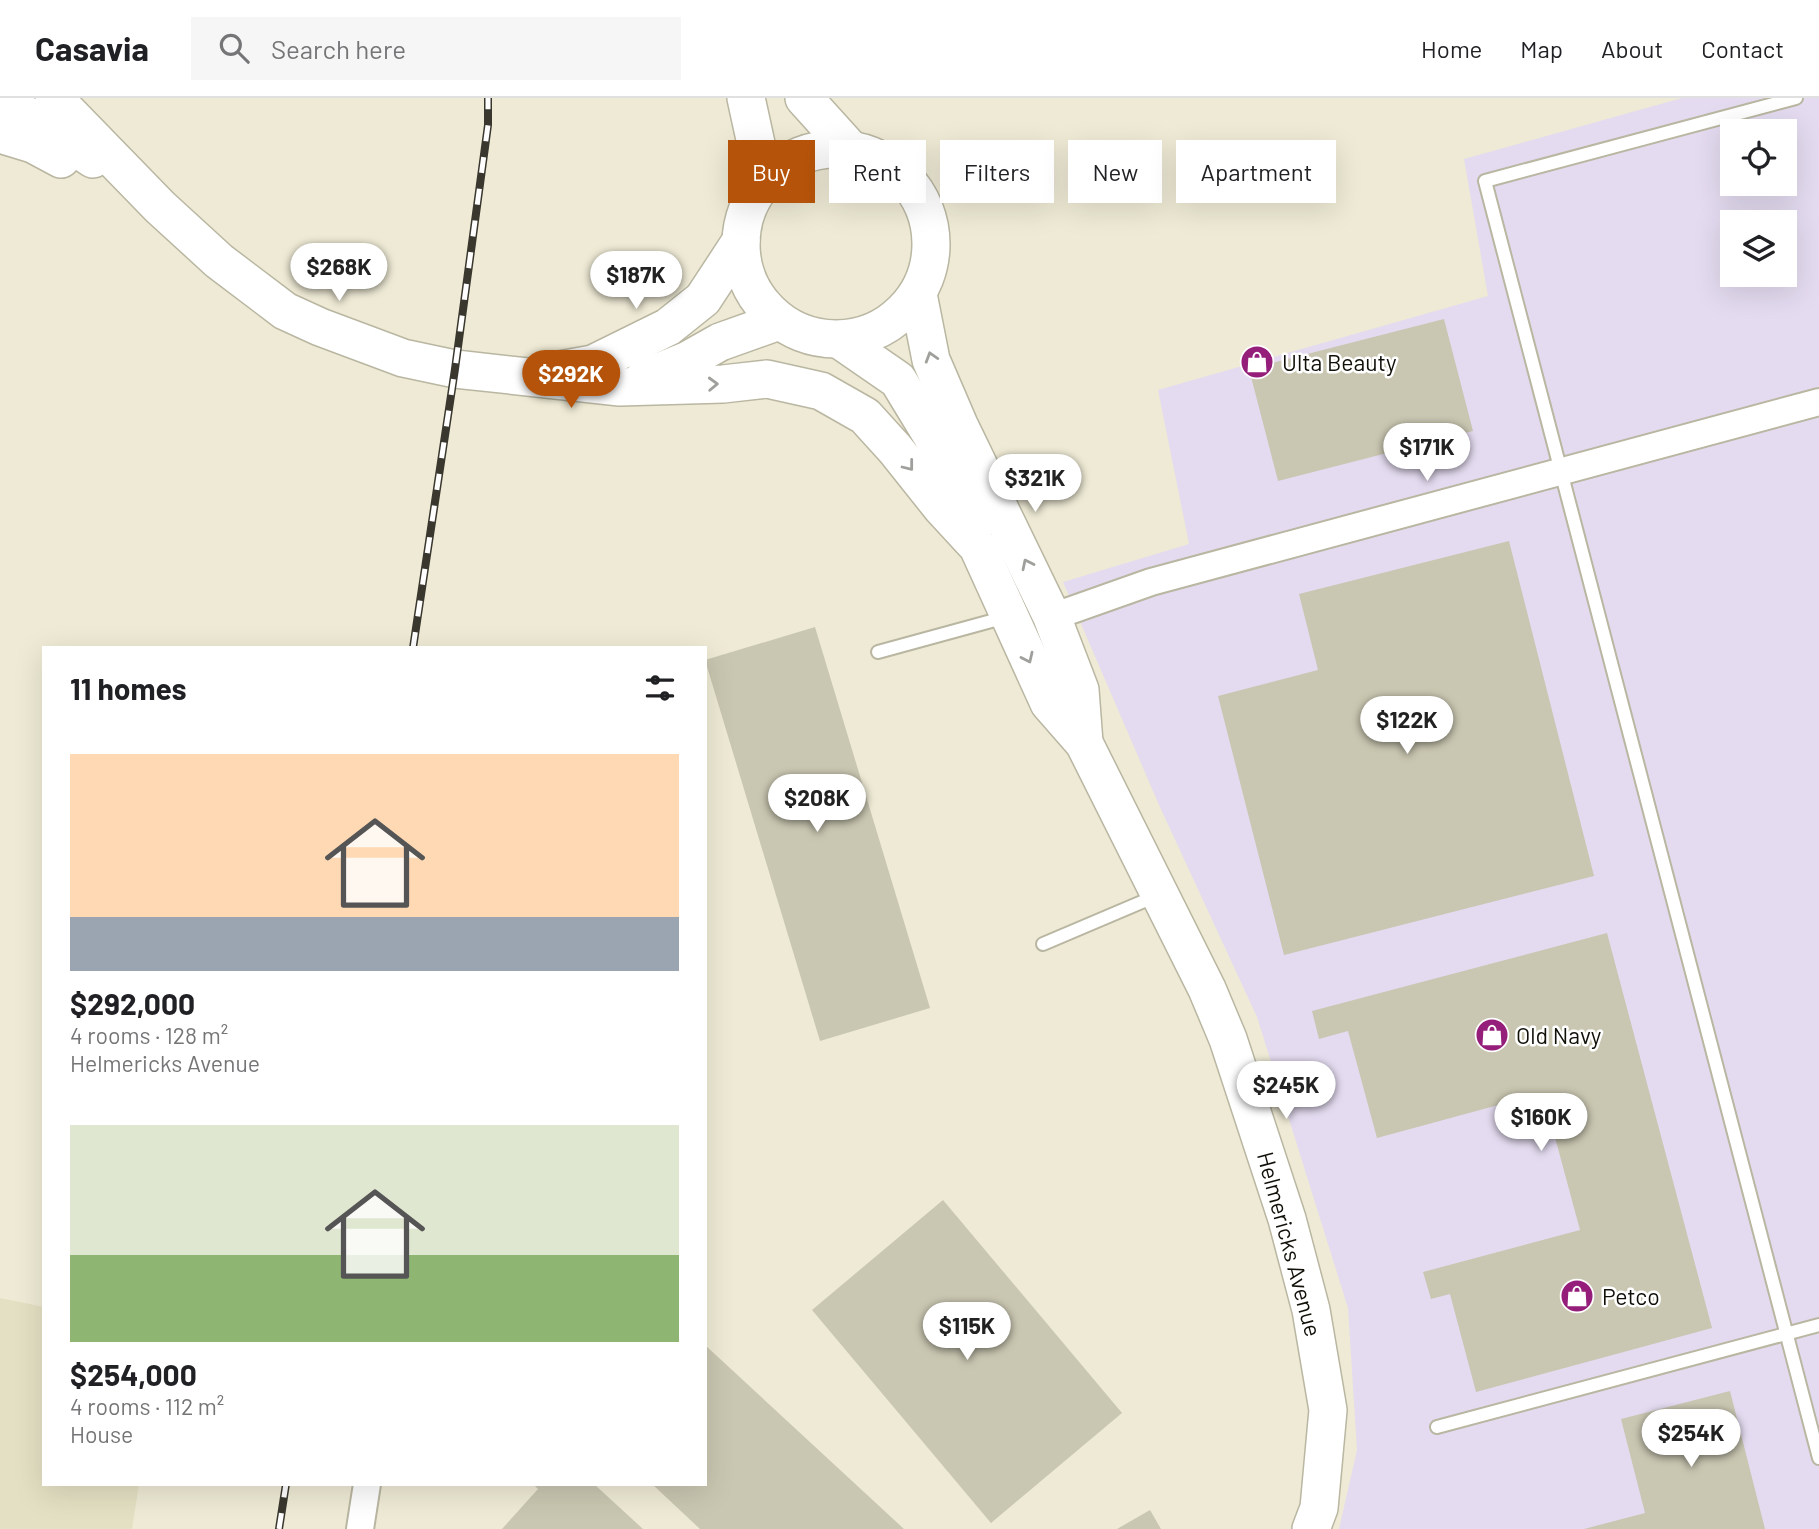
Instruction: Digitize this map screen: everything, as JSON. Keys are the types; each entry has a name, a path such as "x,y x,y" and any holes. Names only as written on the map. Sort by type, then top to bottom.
{"street":[{"name":"Helmericks Avenue","path":"0,98 160,207"},
{"name":"Helmericks Avenue","path":"54,98 160,207 219,261 285,310 403,358 455,369 620,387 723,384 767,379 821,391 865,416 978,547"},
{"path":"746,98 755,140"},
{"path":"804,98 842,140"},
{"path":"0,134 33,144 99,180 160,207"},
{"path":"750,203 741,241 744,270 758,299 779,321 808,336 840,340 871,334 898,318 918,294 930,264 931,253 932,232 922,203"},
{"name":"Helmericks Avenue","path":"529,376 593,364 668,327 703,299 741,241"},
{"name":"Helmericks Avenue","path":"918,294 931,360 959,425 1052,617 1080,690 1084,743"},
{"name":"Helmericks Avenue","path":"620,387 688,360 720,342 779,321"},
{"name":"Helmericks Avenue","path":"840,340 898,380 932,436 958,488 978,547 1049,703 1084,743 1207,989 1228,1039 1287,1219 1311,1310 1328,1410 1319,1508 1311,1529"},
{"path":"1052,617 1151,582 1819,402"},
{"path":"360,1529 366,1486"}],"lane":[{"path":"1796,98 1485,181 1819,1458"},
{"path":"878,652 1009,617"},
{"path":"1044,944 1160,894"},
{"path":"1437,1427 1819,1325"}],"shaded area":[{"path":"1682,98 1819,98 1819,1529 1339,1529 1357,1450 1348,1308 1257,1017 1159,805 1063,582 1189,544 1158,390 1488,296 1464,159"},
{"path":"0,1298 42,1307 42,1486 139,1486 132,1529 0,1529"}],"building":[{"path":"1444,319 1473,431 1278,481 1249,369"},
{"path":"1509,541 1594,876 1284,955 1218,696 1318,670 1299,594"},
{"path":"815,627 930,1008 820,1041 707,659"},
{"path":"1607,933 1712,1328 1476,1392 1450,1294 1431,1299 1423,1272 1580,1230 1543,1093 1377,1138 1348,1031 1319,1039 1312,1011"},
{"path":"943,1200 1122,1413 991,1523 812,1310"},
{"path":"707,1347 904,1529 700,1529 654,1486 707,1486"},
{"path":"1730,1391 1765,1529 1584,1529 1645,1513 1621,1419"},
{"path":"535,1486 596,1486 643,1529 502,1529 538,1489"},
{"path":"1150,1510 1161,1529 1117,1529"}],"railway":[{"path":"413,646 455,369 488,125 488,98"},
{"path":"279,1529 286,1486"}],"place":[{"name":"Ulta Beauty","path":"1257,362"},
{"name":"Old Navy","path":"1492,1035"},
{"name":"Petco","path":"1577,1296"}]}
